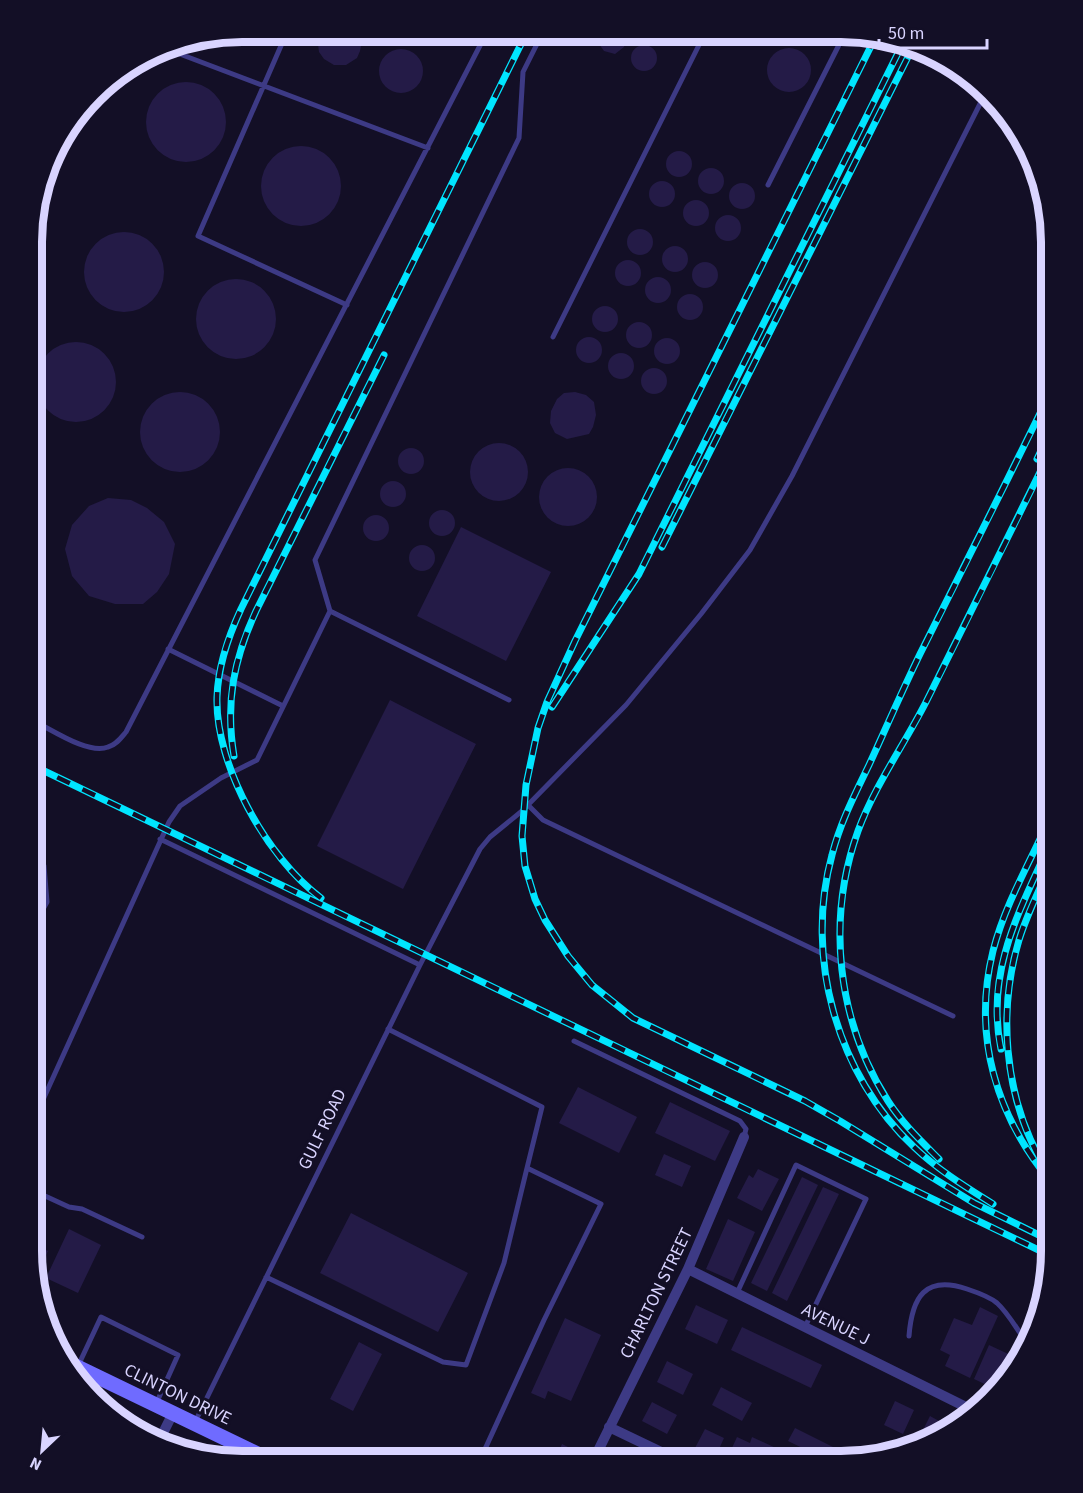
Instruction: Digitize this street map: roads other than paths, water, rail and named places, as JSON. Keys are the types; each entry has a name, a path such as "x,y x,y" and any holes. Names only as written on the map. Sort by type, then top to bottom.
{"main road":[{"name":"CLINTON DRIVE","path":"82,1370 252,1451"}],"street":[{"name":"CHARLTON STREET","path":"598,1451 688,1269 744,1137"},
{"name":"AVENUE J","path":"688,1269 965,1407"},
{"path":"163,1434 173,1413"},
{"path":"609,1427 659,1451"}],"lane":[{"path":"283,42 198,236 347,305"},
{"path":"42,725 84,746 97,749 109,747 126,732 482,42"},
{"path":"42,1102 173,814 180,806 221,778 257,760 330,611 315,560 519,138 524,72 538,42"},
{"path":"553,337 700,42"},
{"path":"768,185 840,42"},
{"path":"177,53 429,148"},
{"name":"GULF ROAD","path":"194,1423 388,1029 480,849 490,837 528,805 626,705 750,550 792,476 982,101"},
{"path":"330,611 509,700"},
{"path":"168,649 283,706"},
{"path":"528,805 543,820 953,1016"},
{"path":"160,839 420,965"},
{"path":"42,863 47,902 42,911"},
{"path":"266,1277 443,1362 466,1365 504,1263 542,1107 388,1029"},
{"path":"574,1041 740,1121 746,1129 744,1137"},
{"path":"737,1293 796,1165 856,1194 866,1199 805,1327"},
{"path":"485,1451 544,1320 601,1204 527,1168"},
{"path":"42,1195 69,1207 82,1209 142,1236"},
{"path":"909,1336 911,1310 923,1293 935,1285 952,1284 996,1302 1022,1336"},
{"path":"76,1362 101,1317 178,1355 156,1404"}],"railway":[{"path":"321,898 301,881 264,835 235,780 219,724 217,697 222,663 241,609 522,42"},
{"path":"872,45 575,641 547,702 538,728 526,785 522,836 525,866 535,899 545,920 568,956 592,985 633,1018 805,1101 974,1203 1041,1236"},
{"path":"552,707 639,574 899,51"},
{"path":"662,547 909,54"},
{"path":"234,756 231,736 231,699 237,664 248,629 384,355"},
{"path":"993,1204 942,1171 914,1147 887,1118 865,1085 847,1050 834,1012 825,973 822,934 824,894 835,843 848,809 920,654 1041,411"},
{"path":"1037,459 1041,451"},
{"path":"939,1159 893,1109 871,1070 857,1038 842,969 840,934 842,899 848,865 865,814 926,702 1041,470"},
{"path":"42,770 1041,1251"},
{"path":"1041,837 1011,899 998,934 987,983 985,1014 993,1074 1003,1102 1016,1130 1041,1169"},
{"path":"1001,1049 997,1020 1002,967 1017,917 1041,863"},
{"path":"1039,1157 1018,1106 1008,1050 1007,1022 1012,967 1019,940 1041,886"}]}
